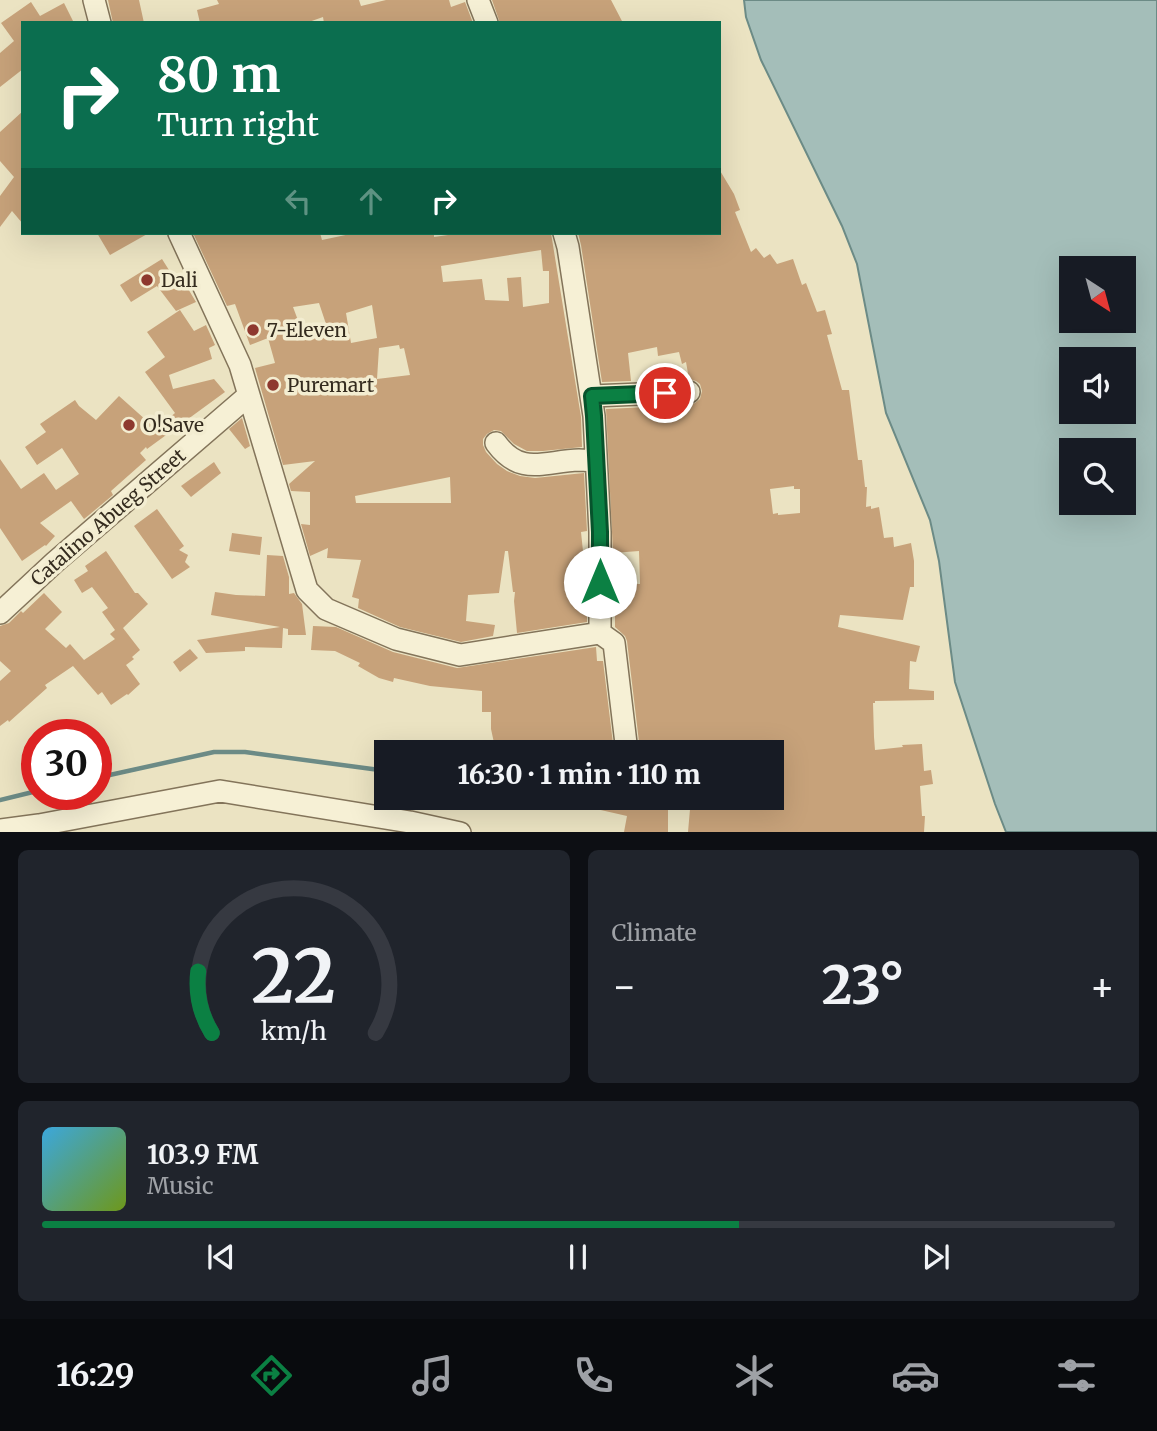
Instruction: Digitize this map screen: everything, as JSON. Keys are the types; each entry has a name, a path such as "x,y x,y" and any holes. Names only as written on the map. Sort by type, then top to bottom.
{"street":[{"path":"94,0 99,21"},
{"path":"478,0 486,21"},
{"path":"180,235 240,365 307,590 326,609 396,639 460,655 600,633 614,643 626,740"},
{"path":"565,235 594,416 600,532 600,633"},
{"path":"592,396 689,392"},
{"name":"Catalino Abueg Street","path":"0,613 248,394"},
{"path":"496,443 510,458 531,466 580,460 596,461"},
{"path":"0,830 220,791 460,832"}],"water":[{"path":"744,0 1157,0 1157,832 1006,832 955,682 939,561 930,520 886,413 857,264 842,226 761,60 746,17"}],"building":[{"path":"108,0 139,0 144,21 113,21"},
{"path":"217,0 359,0 361,6 386,0 449,0 451,7 465,2 472,21 324,21 323,17 312,21 200,21 197,10 219,4"},
{"path":"492,0 611,0 622,21 499,21"},
{"path":"31,2 40,16 64,3 73,21 21,21 21,71 0,87 0,53 14,41 1,23"},
{"path":"21,113 21,222 12,211 0,227 0,196 14,177 0,161 0,132"},
{"path":"721,172 734,194 740,210 735,212 751,252 756,248 764,258 770,254 777,264 793,259 802,285 806,283 817,312 825,310 832,334 827,335 842,390 849,390 858,460 862,460 867,487 866,507 879,507 884,538 893,537 894,547 911,543 914,587 910,587 903,620 840,615 838,627 920,646 916,662 910,661 909,689 934,691 934,700 873,703 875,750 922,744 924,771 931,770 933,784 920,786 922,816 925,816 924,832 688,832 690,810 784,810 784,740 639,740 627,641 615,627 615,584 640,584 639,551 613,553 606,409 690,405 700,399 702,391 700,384 689,379 686,362 682,364 679,352 658,356 657,347 628,353 631,381 602,382 578,235 721,235","holes":["794,486 794,489 800,489 800,513 773,514 770,489"]},
{"path":"98,235 145,235 110,255"},
{"path":"194,235 321,235 322,240 346,235 551,235 581,417 582,447 527,451 514,444 501,431 494,430 483,439 483,445 497,464 520,476 535,478 584,473 587,531 581,532 584,561 587,561 587,622 517,633 515,592 508,551 505,551 499,593 468,595 466,621 495,625 493,636 461,642 400,627 358,608 359,599 352,597 361,560 327,558 328,548 310,556 301,524 310,525 310,492 291,491 289,484 315,461 283,465 255,368 275,363 268,338 250,345 235,304 227,306","holes":["541,250 543,271 549,271 549,303 523,307 521,277 507,278 509,301 485,300 482,279 443,282 441,266","319,303 326,324 302,331 293,307","372,305 377,338 351,343 346,313","399,345 400,349 404,348 410,375 377,379 379,348","450,477 451,503 356,503 355,496"]},
{"path":"162,259 174,278 181,277 196,302 176,311 157,286 131,302 120,285"},
{"path":"180,310 194,331 206,325 215,345 209,348 212,359 169,375 173,389 214,379 225,392 147,449 146,447 140,453 146,460 111,491 113,495 84,519 71,501 40,523 55,536 46,546 22,561 0,528 0,459 21,489 44,473 56,490 79,474 62,448 37,465 25,447 46,432 40,424 75,400 96,420 119,396 156,429 175,413 145,372 165,357 147,332"},
{"path":"242,418 250,446 245,449 229,429"},
{"path":"214,462 221,473 191,497 181,486"},
{"path":"157,509 184,546 179,550 188,555 185,562 190,567 172,579 134,526"},
{"path":"232,533 262,537 260,555 229,551"},
{"path":"106,551 135,593 148,604 123,628 140,650 126,665 140,684 111,705 102,692 98,695 73,666 45,685 47,688 9,722 8,720 0,726 0,681 11,671 0,661 0,626 9,623 21,611 23,613 44,593 62,612 45,629 66,648 70,644 84,660 115,639 110,634 115,630 102,612 108,608 92,587 82,593 74,580 88,571 85,566"},
{"path":"267,555 283,556 289,577 289,594 294,593 302,604 306,635 288,635 288,629 283,628 282,648 245,647 245,651 206,653 197,640 280,627 211,615 215,592 265,596"},
{"path":"313,626 336,627 393,652 457,668 596,647 597,661 603,661 613,740 493,740 491,712 482,712 482,691 430,686 394,678 393,682 379,678 358,666 360,663 335,651 311,650"},
{"path":"190,649 198,658 180,672 173,662"},
{"path":"601,810 668,810 668,832 624,832 627,816"}],"waterway":[{"path":"112,774 214,752 245,752 374,769"},
{"path":"0,800 21,795"}],"place":[{"name":"Dali","path":"147,280"},
{"name":"7-Eleven","path":"253,330"},
{"name":"Puremart","path":"273,385"},
{"name":"O!Save","path":"129,425"}],"route":[{"path":"600,582 600,532 592,396 665,393"}]}
